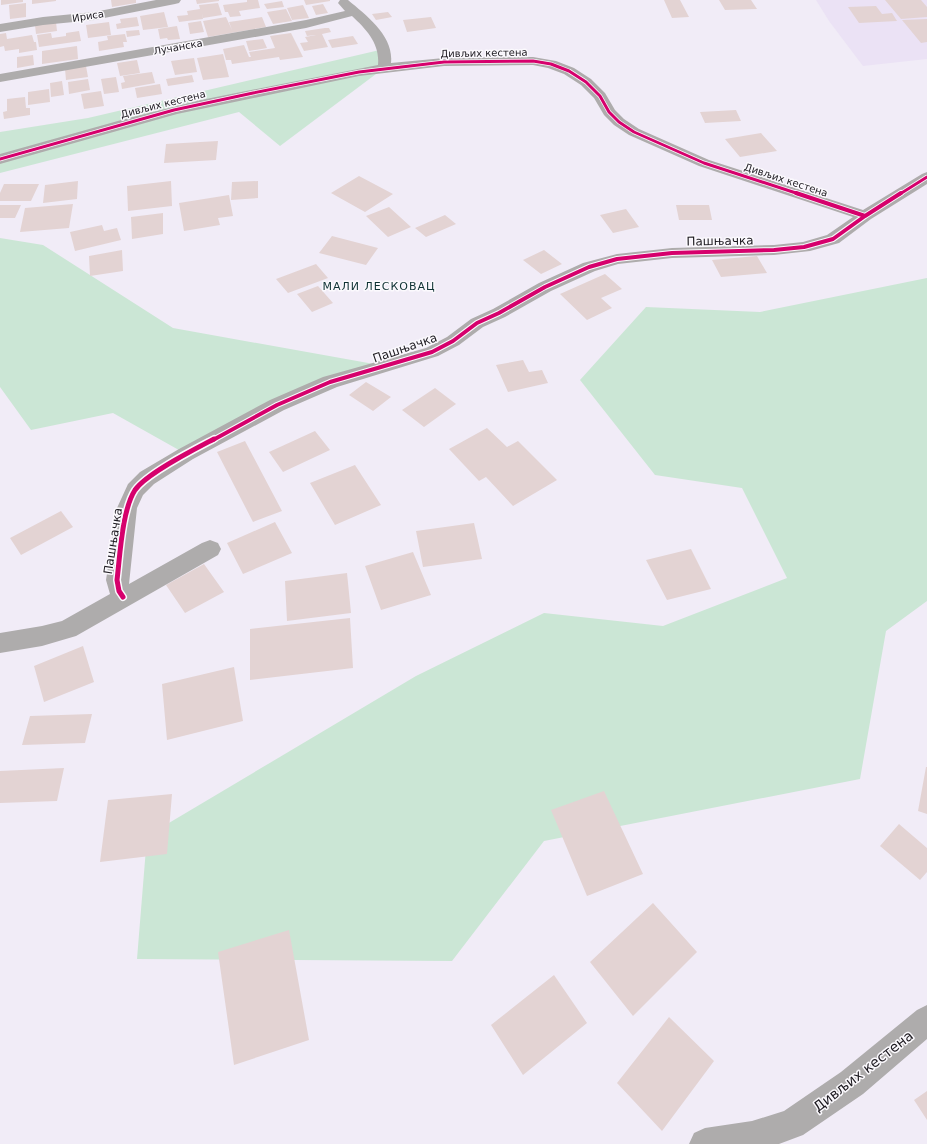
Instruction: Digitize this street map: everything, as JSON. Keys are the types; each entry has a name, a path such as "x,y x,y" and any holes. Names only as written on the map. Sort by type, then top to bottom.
{"street":[{"name":"Ириса","path":"0,28 94,16 175,0"},
{"path":"341,0 381,40 386,59 384,68"},
{"name":"Лучанска","path":"0,78 291,26 354,12"},
{"name":"Дивљих кестена","path":"0,159 73,140 149,116 273,88 384,68 444,62 533,61 551,64 569,71 586,82 600,96 609,112 634,132 704,163 865,216"},
{"path":"865,216 927,177"},
{"name":"Пашњачка","path":"123,598 119,591 117,580 127,508 135,490 147,478 186,454 277,405 330,382 432,352 453,341 477,324 545,287 589,267 617,259 672,252 774,250 804,247 833,239 865,216"},
{"path":"0,643 42,636 68,629 210,549"},
{"name":"Дивљих кестена","path":"705,1144 752,1137 792,1124 852,1084 927,1020"}],"shaded area":[{"path":"816,0 927,0 927,59 863,66 829,21"}],"green space":[{"path":"384,49 384,68 280,146 239,112 0,173 0,132 88,118"},
{"path":"0,238 43,245 173,328 385,366 270,407 186,454 113,413 31,430 0,387"},
{"path":"927,278 927,601 886,631 860,779 544,841 452,961 137,959 147,836 416,676 544,613 663,626 787,578 742,488 655,475 580,380 646,307 760,312"}],"building":[{"path":"1,0 23,0 23,2 1,5"},
{"path":"32,0 56,0 56,1 32,4"},
{"path":"111,0 136,0 136,3 112,7"},
{"path":"196,0 219,0 219,1 197,4"},
{"path":"247,0 258,0 260,8 239,11 241,16 230,17 228,12 225,12 223,5 247,2"},
{"path":"304,0 330,0 330,1 306,5"},
{"path":"664,0 680,0 689,17 672,18"},
{"path":"719,0 751,0 757,9 725,10"},
{"path":"885,0 921,0 927,7 927,17 901,19"},
{"path":"282,1 284,7 267,9 264,4"},
{"path":"26,3 26,17 10,19 9,5"},
{"path":"218,3 222,15 203,18 202,13 203,19 179,22 177,16 188,15 187,11 200,9 199,5"},
{"path":"323,4 328,13 316,15 312,6"},
{"path":"303,5 309,18 292,20 287,8"},
{"path":"876,6 882,14 892,13 897,21 859,23 848,7"},
{"path":"286,9 292,21 273,24 267,12"},
{"path":"164,12 168,27 143,30 140,16"},
{"path":"388,12 392,17 376,20 372,14"},
{"path":"137,17 139,26 117,29 116,24 121,23 120,19"},
{"path":"226,17 232,30 229,22 262,17 266,27 208,37 203,21"},
{"path":"431,17 436,28 407,32 403,20"},
{"path":"927,19 927,42 921,43 902,20"},
{"path":"201,21 204,32 190,34 188,23"},
{"path":"56,22 57,31 36,34 35,25"},
{"path":"109,22 111,35 88,38 86,25"},
{"path":"177,26 180,39 160,39 158,29"},
{"path":"329,28 331,32 322,34 328,47 304,51 300,43 308,42 305,37 316,35 307,36 305,31"},
{"path":"139,30 140,35 127,37 126,31"},
{"path":"79,31 81,41 39,47 37,35 51,33 52,38 66,36 66,33"},
{"path":"6,33 7,39 32,35 34,42 36,42 37,50 19,53 19,49 5,51 4,46 0,47 0,34"},
{"path":"291,33 303,57 280,60 279,57 232,64 231,60 226,60 223,49 244,45 249,57 251,57 249,52 275,48 270,36"},
{"path":"125,34 127,42 123,42 124,47 99,51 98,42 108,40 107,36"},
{"path":"353,36 358,44 332,48 328,40"},
{"path":"263,39 267,48 249,51 246,41"},
{"path":"77,46 78,59 42,64 42,51"},
{"path":"223,54 229,77 203,80 197,58"},
{"path":"33,55 34,65 17,68 17,57"},
{"path":"194,58 197,72 175,75 171,61"},
{"path":"137,60 140,73 120,76 117,63"},
{"path":"86,66 88,77 66,80 65,69"},
{"path":"152,72 155,83 122,89 121,83 125,82 123,76"},
{"path":"192,75 194,82 168,86 166,79"},
{"path":"116,77 119,92 104,94 101,79"},
{"path":"88,79 90,90 69,94 68,82"},
{"path":"62,81 64,95 51,97 50,83"},
{"path":"160,84 162,94 137,98 135,88"},
{"path":"49,89 50,102 28,105 28,92"},
{"path":"101,91 104,106 84,109 81,94"},
{"path":"25,97 26,108 30,108 30,115 4,119 3,112 7,111 7,99"},
{"path":"736,110 741,121 705,123 700,112"},
{"path":"761,133 777,151 740,157 725,139"},
{"path":"218,141 216,160 164,163 166,144"},
{"path":"359,176 393,194 365,212 331,193"},
{"path":"78,181 77,199 43,203 45,185"},
{"path":"171,181 172,206 128,211 127,186"},
{"path":"258,181 258,198 231,200 232,182"},
{"path":"4,184 39,184 31,201 0,201 0,193"},
{"path":"229,195 233,216 218,218 220,225 184,231 179,203"},
{"path":"73,204 69,228 20,232 25,208"},
{"path":"0,205 21,205 15,218 0,218"},
{"path":"676,205 709,205 712,220 679,220"},
{"path":"389,207 411,227 388,237 366,216"},
{"path":"626,209 639,227 613,233 600,215"},
{"path":"163,213 163,234 132,239 131,217"},
{"path":"445,215 456,224 426,237 415,228"},
{"path":"102,225 104,231 117,228 121,240 75,251 70,232"},
{"path":"332,236 378,248 366,265 319,253"},
{"path":"122,250 123,271 90,276 89,256"},
{"path":"544,250 562,264 541,274 523,260"},
{"path":"757,256 767,273 721,277 712,260"},
{"path":"316,264 328,278 288,293 276,279"},
{"path":"605,274 622,289 601,298 612,308 587,320 560,294"},
{"path":"318,286 333,303 312,312 297,294"},
{"path":"523,360 529,372 542,370 548,383 508,392 496,365"},
{"path":"366,382 391,397 373,411 349,395"},
{"path":"435,388 456,404 424,427 402,410"},
{"path":"487,428 507,447 518,441 557,480 513,506 486,477 479,481 449,449"},
{"path":"315,431 330,450 283,472 269,452"},
{"path":"245,441 282,511 253,522 217,452"},
{"path":"355,465 381,505 335,525 310,483"},
{"path":"61,511 73,527 21,555 10,538"},
{"path":"275,522 292,553 243,574 227,543"},
{"path":"474,523 482,559 423,567 416,531"},
{"path":"691,549 711,589 667,600 646,560"},
{"path":"413,552 431,595 381,610 365,566"},
{"path":"204,564 224,592 185,613 166,585"},
{"path":"347,573 351,613 287,621 285,581"},
{"path":"350,618 353,668 250,680 250,629"},
{"path":"83,646 94,682 44,702 34,666"},
{"path":"234,667 243,721 167,740 162,684"},
{"path":"92,714 85,743 22,745 30,716"},
{"path":"927,767 927,814 918,811"},
{"path":"64,768 57,801 0,803 0,771"},
{"path":"604,791 643,874 587,896 551,810"},
{"path":"172,794 167,854 100,862 108,800"},
{"path":"899,824 927,848 927,872 920,880 880,846"},
{"path":"653,903 697,952 633,1016 590,962"},
{"path":"289,930 309,1040 234,1065 218,952"},
{"path":"554,975 587,1023 523,1075 491,1025"},
{"path":"669,1017 714,1061 662,1131 617,1083"},
{"path":"927,1091 927,1120 914,1100"}],"cycle path":[{"path":"0,159 174,110 359,72 444,62 533,61 551,64 569,71 586,82 600,96 609,112 619,122 634,132 704,163 865,216"},
{"path":"123,597 119,591 117,580 127,508 135,490 147,478 186,454 277,405 330,382 432,352 453,341 477,323 499,313 545,287 589,267 617,259 672,253 774,250 804,247 833,239 865,216 927,177"}],"district":[{"name":"МАЛИ ЛЕСКОВАЦ","path":"379,286"}]}
